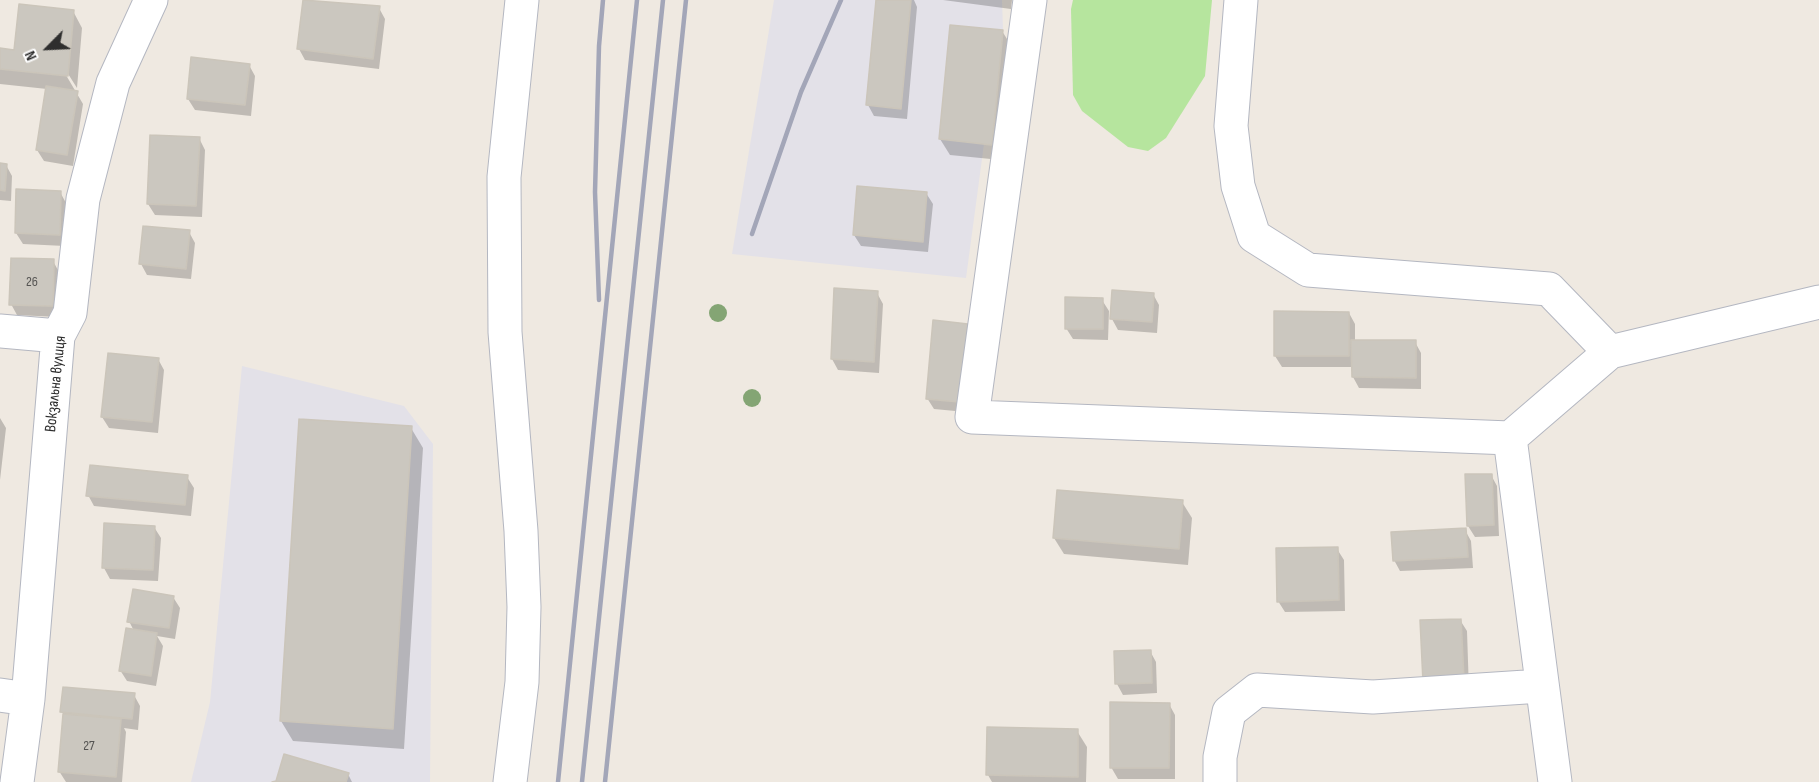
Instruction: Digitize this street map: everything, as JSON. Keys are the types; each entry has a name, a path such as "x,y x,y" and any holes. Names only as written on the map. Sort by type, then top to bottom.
{"street":[{"name":"Вокзальна вулиця","path":"17,782 14,697 58,336 70,313 83,199 113,83 151,0"},
{"path":"510,782 522,682 524,607 521,531 505,332 504,177 522,0"},
{"path":"1030,0 972,417 1510,438 1610,352 1819,302"},
{"path":"1241,0 1231,126 1238,186 1254,236 1308,270 1549,289 1610,352"},
{"path":"0,331 58,336"},
{"path":"1510,438 1555,782"},
{"path":"1220,782 1220,757 1229,712 1257,690 1373,697 1541,686"}],"shaded area":[{"path":"774,0 1002,0 1003,30 992,145 984,144 966,278 732,254"},
{"path":"242,366 404,406 433,444 430,782 191,782 210,702"}],"green space":[{"path":"1073,0 1212,0 1205,76 1166,138 1148,151 1128,147 1082,111 1073,95 1071,9"}],"building":[{"path":"303,0 380,6 373,59 297,49"},
{"path":"876,0 911,0 901,109 866,105"},
{"path":"19,4 74,10 68,76 0,69 0,48 14,50"},
{"path":"950,25 1003,30 992,145 939,139"},
{"path":"191,57 250,64 245,105 187,99"},
{"path":"46,86 78,91 67,155 36,150"},
{"path":"150,135 200,137 196,206 147,204"},
{"path":"0,163 7,164 5,191 0,190"},
{"path":"857,186 927,192 923,242 853,235"},
{"path":"16,189 61,191 60,235 15,233"},
{"path":"143,226 190,230 186,269 139,264"},
{"path":"11,258 54,259 53,306 9,305"},
{"path":"834,288 878,291 874,362 831,359"},
{"path":"1112,290 1154,293 1152,322 1110,319"},
{"path":"1065,297 1103,298 1103,329 1065,329"},
{"path":"1274,311 1349,312 1349,356 1274,356"},
{"path":"933,320 968,324 960,402 926,399"},
{"path":"1351,340 1416,340 1416,378 1352,377"},
{"path":"108,353 159,358 152,422 101,417"},
{"path":"299,419 412,426 393,729 280,721"},
{"path":"90,465 188,475 185,505 86,496"},
{"path":"1465,474 1492,474 1494,525 1467,526"},
{"path":"1057,490 1183,500 1179,549 1053,538"},
{"path":"104,523 155,526 153,570 102,568"},
{"path":"1466,528 1468,557 1393,561 1391,532"},
{"path":"1338,547 1339,600 1277,602 1276,548"},
{"path":"133,589 174,596 169,628 127,622"},
{"path":"1461,619 1464,680 1423,682 1420,620"},
{"path":"126,628 157,633 151,676 119,671"},
{"path":"1151,650 1152,683 1115,684 1114,651"},
{"path":"63,687 135,693 132,719 60,712"},
{"path":"1110,702 1170,703 1169,768 1110,768"},
{"path":"63,714 121,719 116,777 58,772"},
{"path":"987,727 1078,729 1078,777 986,775"},
{"path":"284,754 349,773 346,782 272,782 276,781"}],"railway":[{"path":"599,300 595,192 599,46 603,0"},
{"path":"558,782 637,0"},
{"path":"582,782 663,0"},
{"path":"605,782 686,0"},
{"path":"752,234 801,92 841,0"}]}
